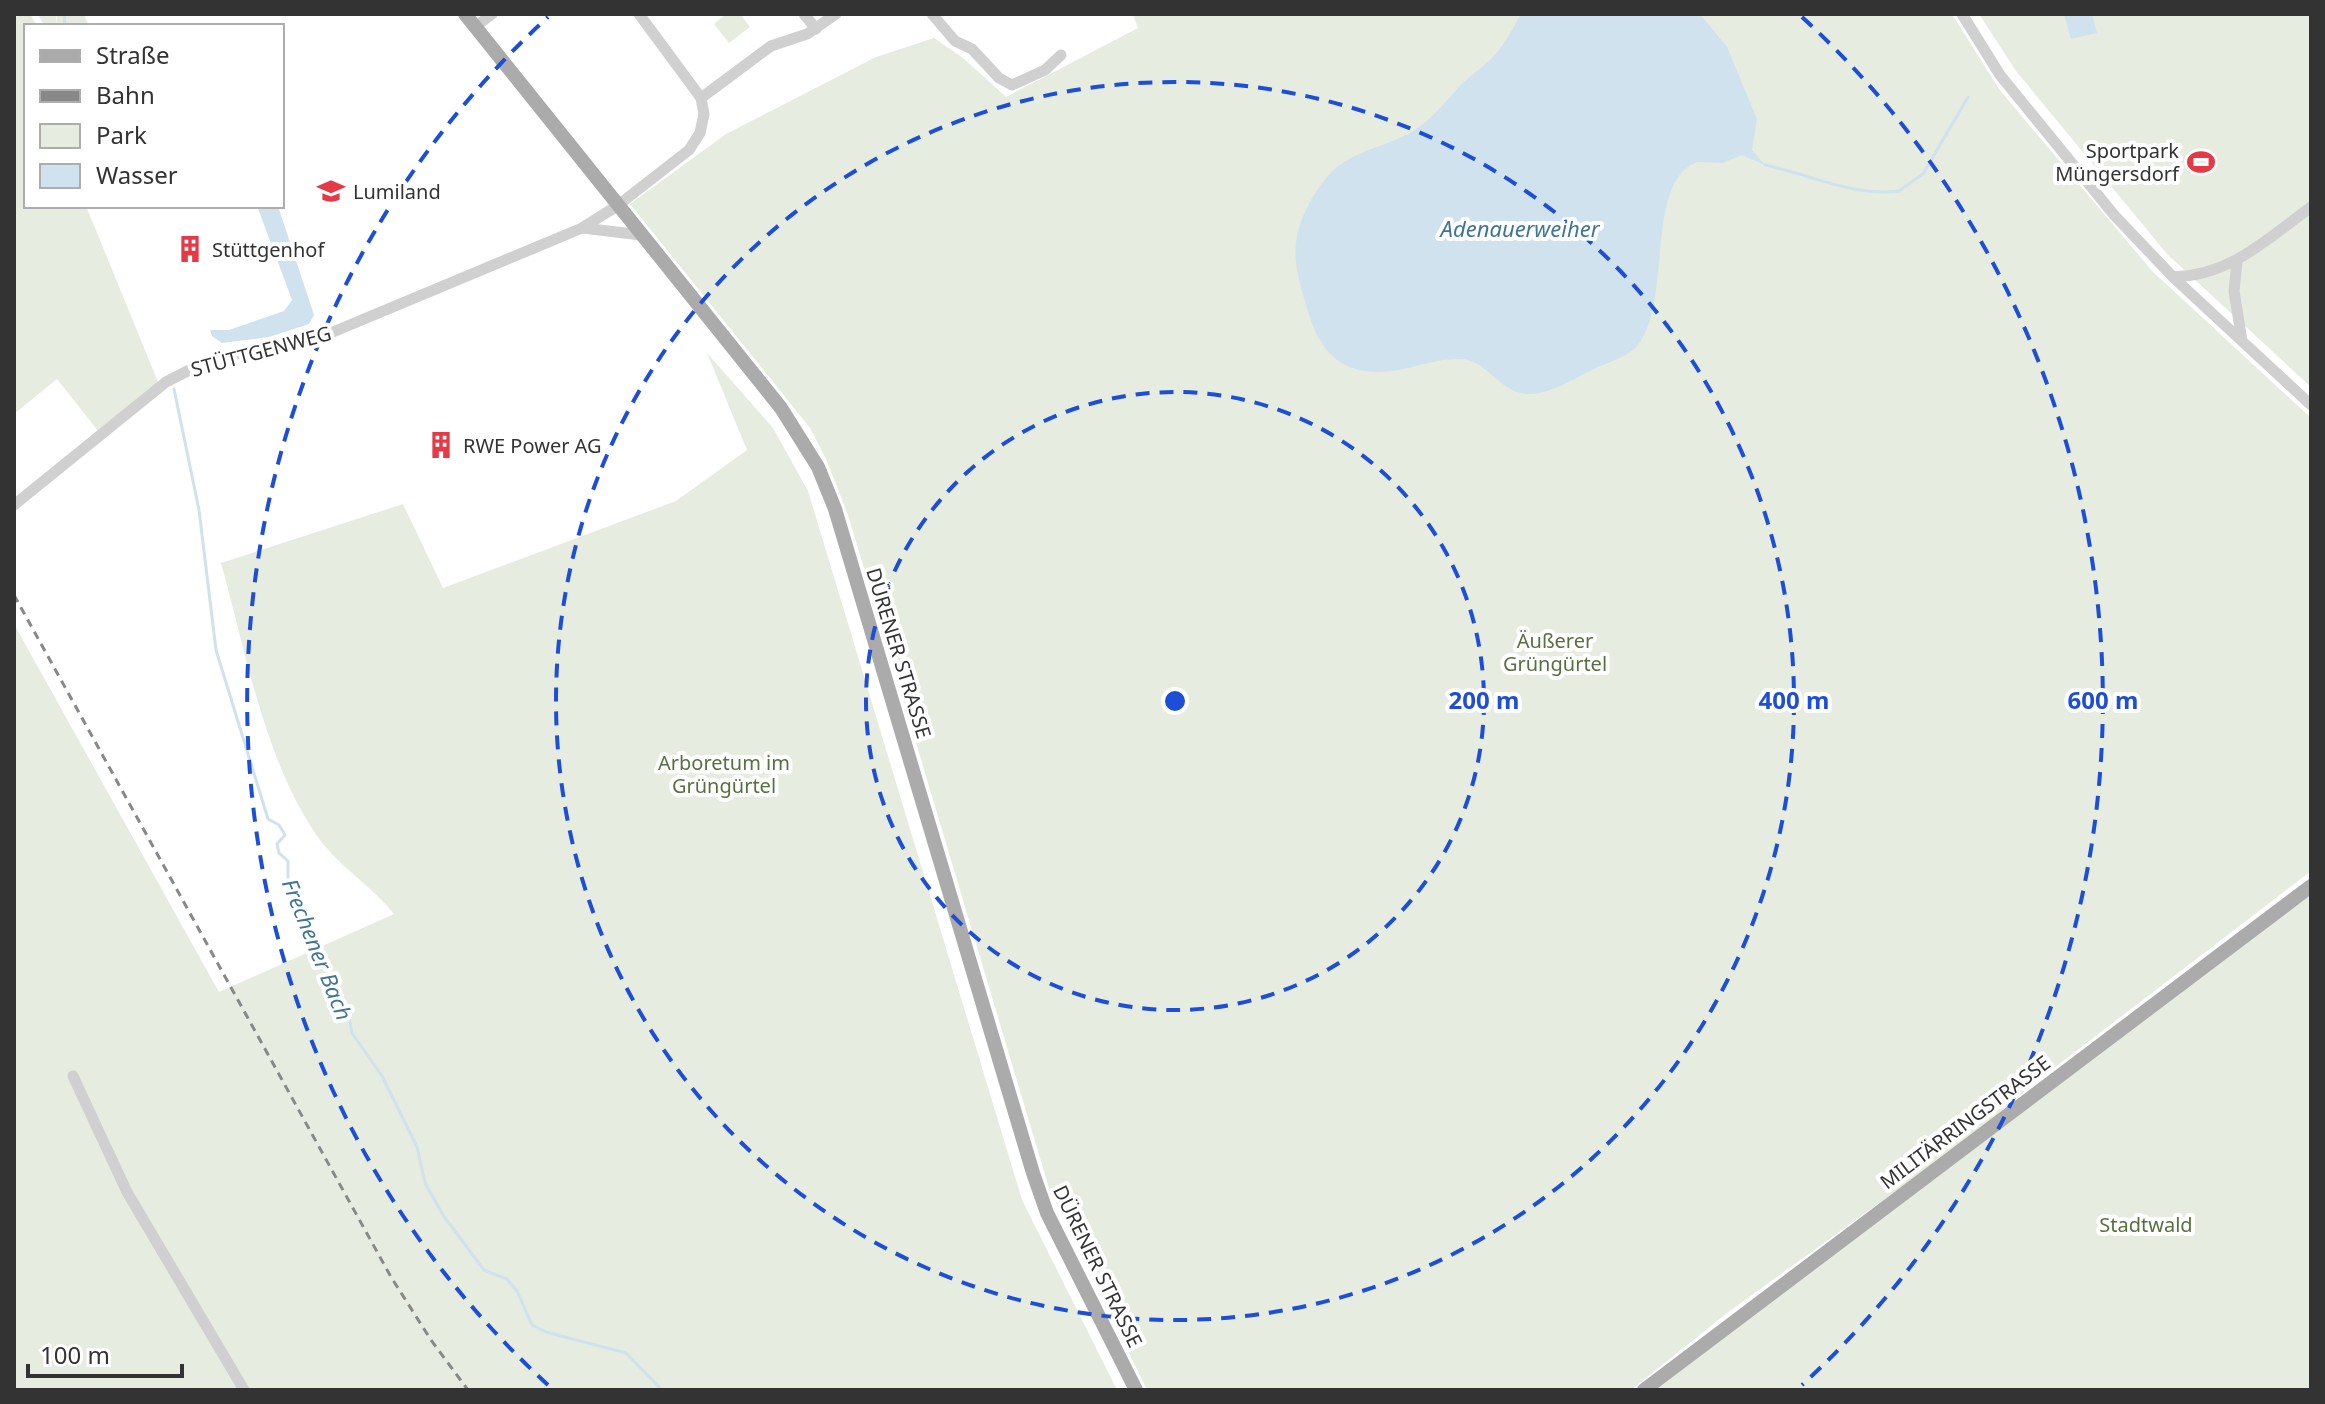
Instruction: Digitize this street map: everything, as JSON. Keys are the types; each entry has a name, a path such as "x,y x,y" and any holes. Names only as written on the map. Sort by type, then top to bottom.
{"main road":[{"name":"DÜRENER STRASSE","path":"465,14 781,408 818,467 835,509 1033,1173 1054,1227 1136,1390"},
{"name":"MILITÄRRINGSTRASSE","path":"1644,1390 2311,886"}],"street":[{"path":"475,27 492,14"},
{"path":"639,14 701,98 771,46 816,29 836,14"},
{"path":"804,14 816,29"},
{"path":"932,14 955,41 981,56 999,78 1012,85 1045,70 1061,55"},
{"path":"1962,14 2009,87 2115,216 2173,277 2311,405"},
{"name":"STÜTTGENWEG","path":"14,505 168,380 207,361 333,332 582,228 617,206 689,150 700,133 704,114 701,98"},
{"path":"2173,277 2209,274 2237,262 2311,207"},
{"name":"STÜTTGENWEG","path":"582,228 641,235"},
{"path":"2237,262 2234,291 2242,342"},
{"path":"73,1076 127,1192 244,1390"}],"green space":[{"path":"14,14 30,14 36,24 24,24 24,208 87,208 158,382 99,432 57,379 14,414"},
{"path":"38,14 56,14 57,24 43,24"},
{"path":"57,14 84,14 88,24 57,24"},
{"path":"726,14 740,14 750,27 729,43 714,24"},
{"name":"Äußerer Grüngürtel","path":"1133,14 1952,14 1999,89 2152,271 2311,418 2311,871 2041,1078 1965,1141 1727,1313 1631,1390 1147,1390 1049,1188 848,515 826,459 810,428 630,204 726,134 876,57 934,38 963,58 1006,97 1138,28"},
{"name":"Sportpark Müngersdorf","path":"1979,14 2311,14 2311,387 2167,254 2016,71"},
{"name":"Arboretum im Grüngürtel","path":"707,353 773,428 808,491 1022,1200 1117,1390 14,1390 14,624 219,992 394,914 328,850 301,810 285,777 259,706 221,563 403,504 443,588 676,501 747,450"},
{"name":"Stadtwald","path":"2311,887 2311,1390 1656,1390 1718,1342"}],"water":[{"name":"Adenauerweiher","path":"1521,14 1700,14 1727,47 1757,119 1752,150 1765,165 1742,155 1723,163 1697,162 1681,174 1670,193 1664,217 1655,300 1648,325 1638,345 1622,357 1553,389 1528,394 1509,388 1469,360 1448,359 1379,372 1354,369 1336,359 1322,344 1309,315 1296,261 1298,233 1306,210 1335,168 1361,153 1407,134 1428,120 1495,55"},
{"path":"2064,14 2092,14 2097,33 2071,39"},
{"path":"258,208 279,208 314,315 309,324 269,337 222,343 212,336 210,330 229,330 284,311 292,300"}],"waterway":[{"name":"Frechener Bach","path":"64,14 65,24"},
{"path":"1765,165 1848,188 1899,191 1923,174 1968,97"},
{"name":"Frechener Bach","path":"174,389 199,510 216,650 268,819 279,825 285,835 277,844 279,853 288,861 288,881 300,889 301,916 318,937 328,982 349,1017 352,1033 382,1076 417,1147 425,1183 443,1215 484,1270 507,1279 517,1291 532,1325 546,1332 626,1353 662,1390"}],"railway":[{"path":"14,595 391,1277 431,1340 468,1390"}],"place":[{"name":"Sportpark Müngersdorf","path":"2201,162"},
{"name":"Lumiland","path":"331,191"},
{"name":"Stüttgenhof","path":"190,249"},
{"name":"RWE Power AG","path":"441,445"}]}
